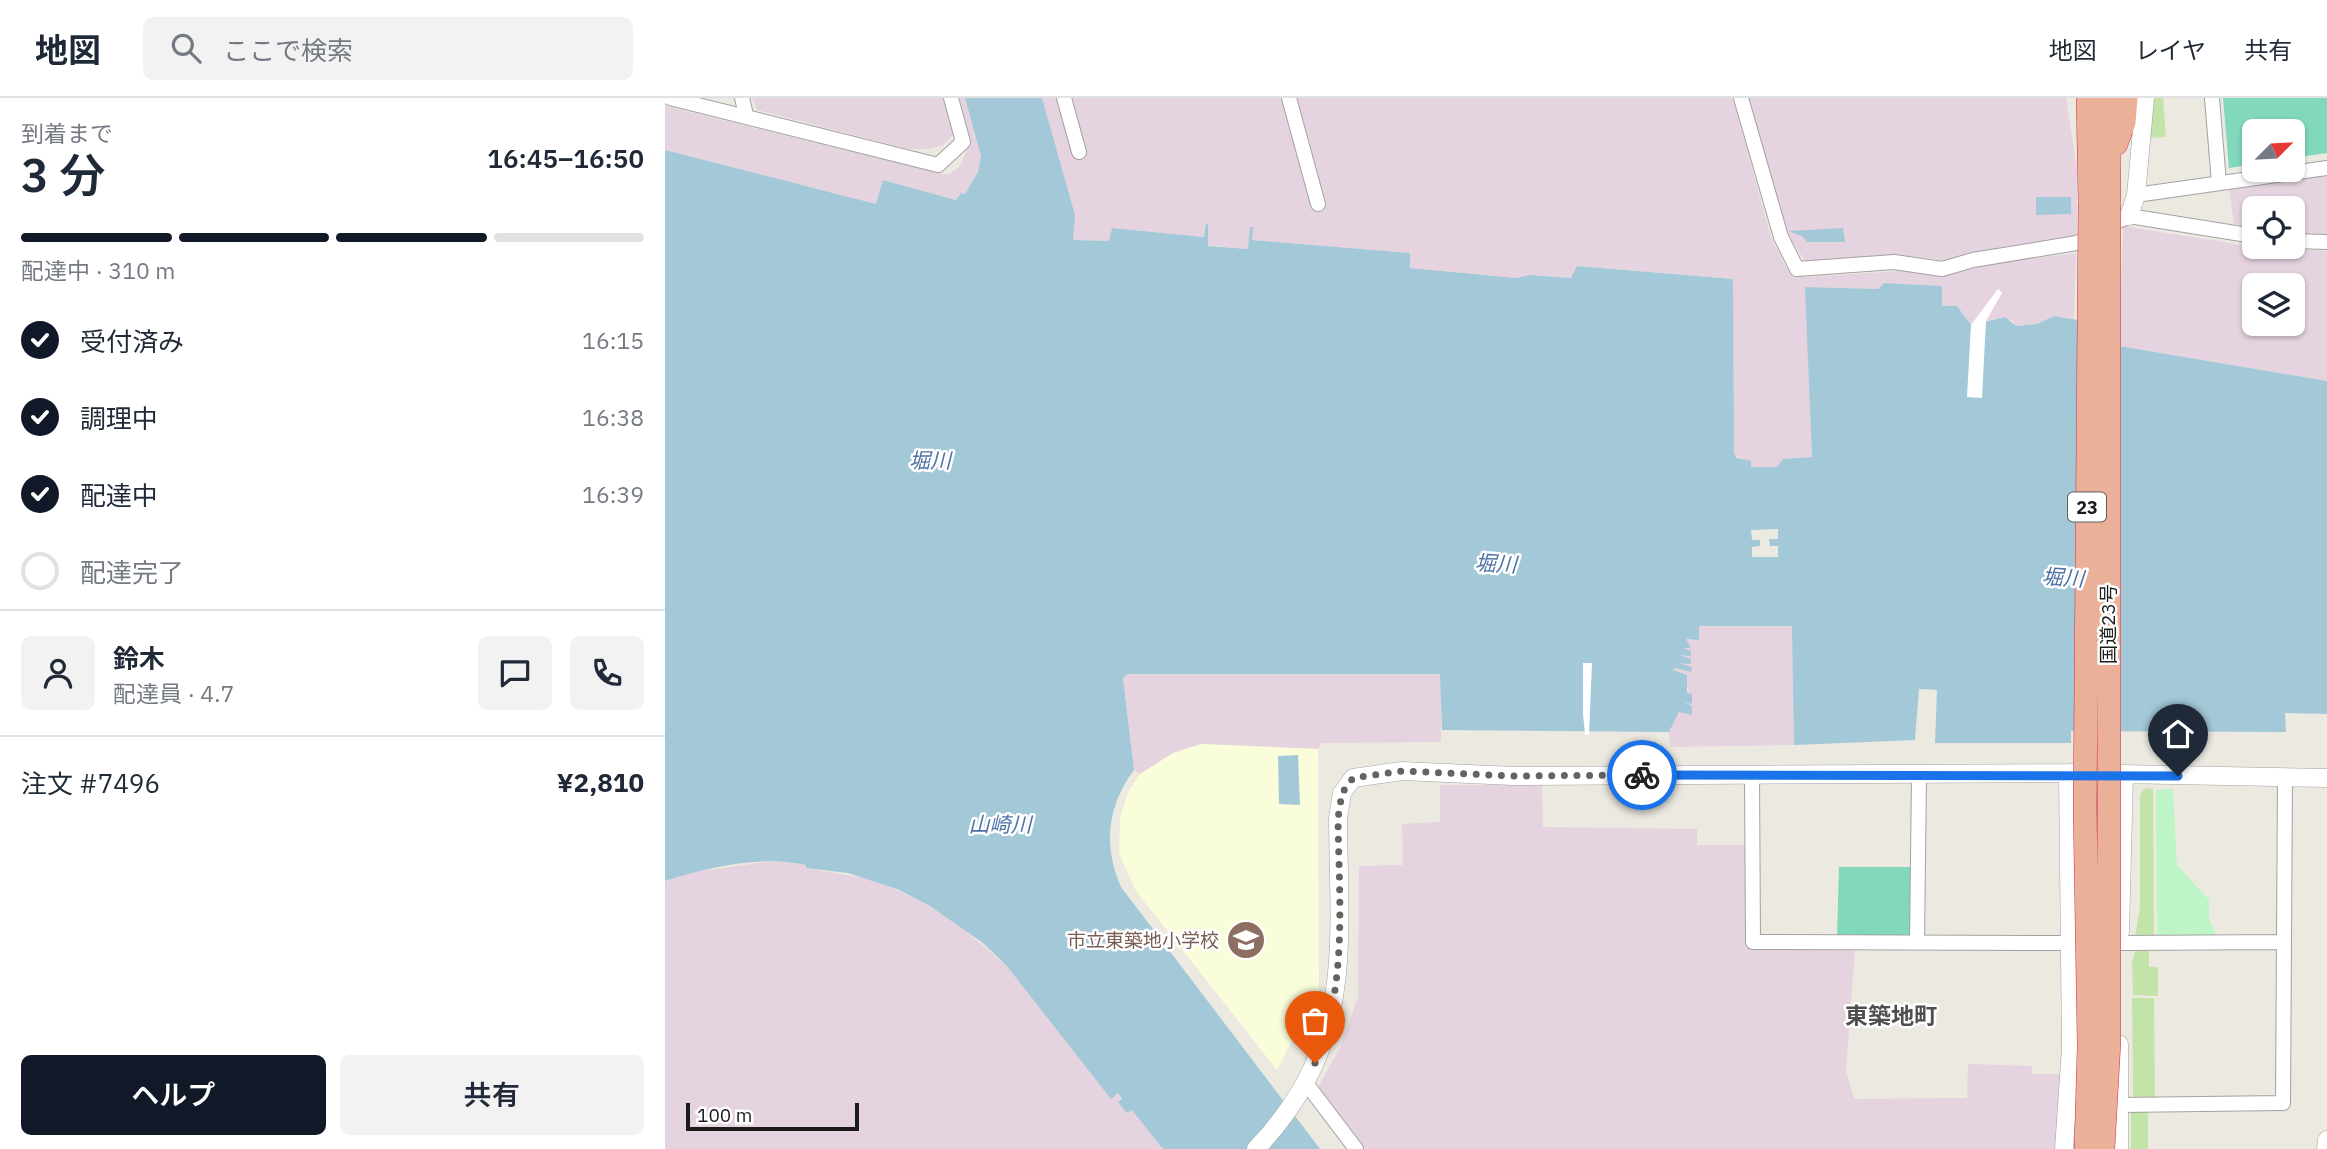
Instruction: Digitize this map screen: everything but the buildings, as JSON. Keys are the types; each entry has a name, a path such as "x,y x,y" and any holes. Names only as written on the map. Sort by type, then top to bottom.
{"highway":[{"name":"23","path":"2078,98 2099,160"},
{"name":"国道23号","path":"2088,98 2099,160"},
{"name":"国道23号","path":"2103,1149 2109,1042 2099,160 2108,98"},
{"name":"23","path":"2099,160 2124,122 2126,98"},
{"name":"国道23号","path":"2085,1149 2089,1046 2085,810 2099,204"}],"street":[{"path":"670,98 938,165 963,142 951,98"},
{"path":"742,98 746,116"},
{"path":"1064,98 1079,152"},
{"path":"1289,98 1318,204"},
{"path":"1741,98 1781,237 1797,269 1893,262 1942,269 1973,260 2077,243 2129,216 2242,234"},
{"path":"2129,216 2136,195 2145,98"},
{"path":"2212,98 2219,183"},
{"path":"2136,195 2327,168"},
{"path":"2305,241 2327,242"},
{"path":"1256,1149 1295,1101 1329,1031 1337,989 1338,818 1342,793 1353,778 1402,771 1513,776 2068,773 2327,778"},
{"path":"2064,1149 2071,1047 2068,773"},
{"path":"1752,774 1753,942 1917,943 2120,939 2284,943"},
{"path":"1917,943 1919,774"},
{"path":"2119,1149 2124,775"},
{"path":"2119,1105 2283,1103 2285,778"},
{"path":"1306,1083 1356,1149"},
{"path":"2326,1149 2327,1140"}],"shaded area":[{"path":"752,98 946,98 956,132 943,145 930,149 909,149 757,110"},
{"path":"955,98 965,98 981,155 978,172 965,194 957,200 883,180 876,204 665,150 665,106 948,175 960,166 967,150"},
{"path":"1042,98 1057,98 1073,155 1087,151 1072,98 1281,98 1312,209 1326,204 1297,98 1733,98 1771,237 1787,268 1805,277 1901,271 1941,276 1974,267 2076,253 2074,319 2054,316 2037,324 2016,326 2011,320 1994,319 1971,325 1960,310 1942,306 1942,286 1884,283 1878,289 1806,287 1812,457 1783,459 1778,467 1751,467 1734,453 1732,279 1577,266 1572,278 1530,275 1516,278 1409,268 1410,253 1252,240 1252,227 1249,249 1207,245 1208,224 1205,237 1112,228 1109,241 1073,240 1075,215"},
{"path":"1749,98 2066,98 2077,169 2077,235 1941,260 1901,255 1805,261 1785,231"},
{"path":"2327,173 2327,234 2305,233 2305,196 2242,196 2242,225 2234,224 2229,188 2268,182 2305,182 2305,176"},
{"path":"2123,226 2242,245 2242,259 2305,259 2305,250 2327,251 2327,381 2119,346"},
{"path":"1698,626 1793,626 1794,745 1670,747 1669,732 1679,712 1688,706 1684,702 1690,694 1683,675 1673,671 1674,668 1684,671 1684,667 1676,663 1686,658 1679,656 1687,650 1682,648 1686,639 1691,640"},
{"path":"1128,674 1441,674 1441,742 1322,743 1318,749 1202,744 1173,753 1140,774 1134,770 1123,677"},
{"name":"市立東築地小学校","path":"1201,744 1318,749 1319,988 1277,1070 1136,891 1119,854 1120,818 1128,792 1140,774 1173,753"},
{"path":"1440,785 1542,785 1543,827 1697,829 1697,845 1747,845 1747,947 1855,948 1846,1071 1854,1099 1967,1098 1968,1064 2032,1066 2032,1074 2061,1074 2056,1149 1363,1149 1317,1089 1341,1046 1358,997 1359,866 1403,865 1402,824 1440,822"},
{"path":"766,862 793,862 806,865 806,868 875,880 930,906 956,923 1006,965 1111,1098 1118,1093 1127,1113 1132,1109 1163,1149 665,1149 665,881 694,872"}],"green space":[{"path":"2150,98 2163,98 2166,137 2148,138"},
{"path":"2223,98 2327,98 2327,153 2305,156 2305,119 2242,119 2242,166 2229,168"},
{"path":"2146,788 2153,789 2154,937 2135,937 2140,907 2140,794"},
{"path":"2173,789 2177,865 2209,900 2209,919 2218,939 2157,937 2156,790"},
{"path":"1839,867 1914,867 1913,939 1837,938"},
{"path":"2136,949 2149,949 2149,967 2158,967 2158,996 2133,995 2132,962"},
{"path":"2132,998 2154,998 2155,1100 2133,1100"},
{"path":"2131,1110 2148,1110 2148,1149 2131,1149"}],"water":[{"name":"堀川","path":"965,98 1042,98 1075,215 1073,240 1109,241 1112,228 1204,237 1208,224 1208,246 1248,249 1250,227 1253,227 1252,240 1410,253 1410,268 1516,278 1530,275 1571,278 1577,266 1733,279 1734,453 1737,458 1751,461 1751,467 1777,467 1783,459 1812,457 1805,287 1878,289 1884,283 1942,286 1942,306 1957,306 1971,325 2005,317 2016,326 2037,324 2054,316 2119,327 2119,346 2327,381 2327,714 2285,713 2286,732 2071,731 2071,743 1935,743 1937,690 1919,689 1915,740 1794,745 1792,626 1699,626 1699,640 1686,639 1691,648 1683,648 1691,651 1691,656 1679,655 1691,659 1691,664 1677,663 1692,667 1691,672 1675,668 1673,670 1687,675 1687,692 1692,694 1692,704 1684,702 1692,706 1692,715 1679,712 1669,732 1442,730 1440,674 1128,674 1123,678 1134,770 1113,812 1110,841 1115,872 1121,887 1320,1149 1163,1149 1132,1110 1127,1113 1118,1102 1122,1099 1118,1093 1111,1099 1006,965 983,943 930,906 897,889 848,873 806,868 806,865 789,862 735,864 665,881 665,150 876,204 883,180 956,200 961,193 965,194 978,172 981,156","holes":["1778,529 1778,539 1769,539 1770,546 1778,546 1778,557 1752,557 1752,547 1760,546 1760,540 1752,540 1751,530"]},
{"path":"2036,197 2071,197 2071,214 2036,215"},
{"path":"1843,228 1845,242 1807,242 1802,236 1788,231"},
{"path":"1298,755 1300,805 1279,804 1278,756"}],"pier":[{"path":"1998,289 2002,293 1986,321 1982,398 1967,397 1971,325"},
{"path":"1583,663 1592,663 1589,735 1585,735 1583,714"}],"way so far":[{"path":"1315,1063 1329,1031 1337,989 1338,818 1342,793 1353,778 1402,771 1513,776 1642,775"}],"place":[{"name":"市立東築地小学校","path":"1246,940"}],"district":[{"name":"東築地町","path":"1891,1015"}],"route":[{"path":"1642,775 2068,773 2178,776"}],"water label":[{"name":"山崎川","path":"1000,824"}]}
